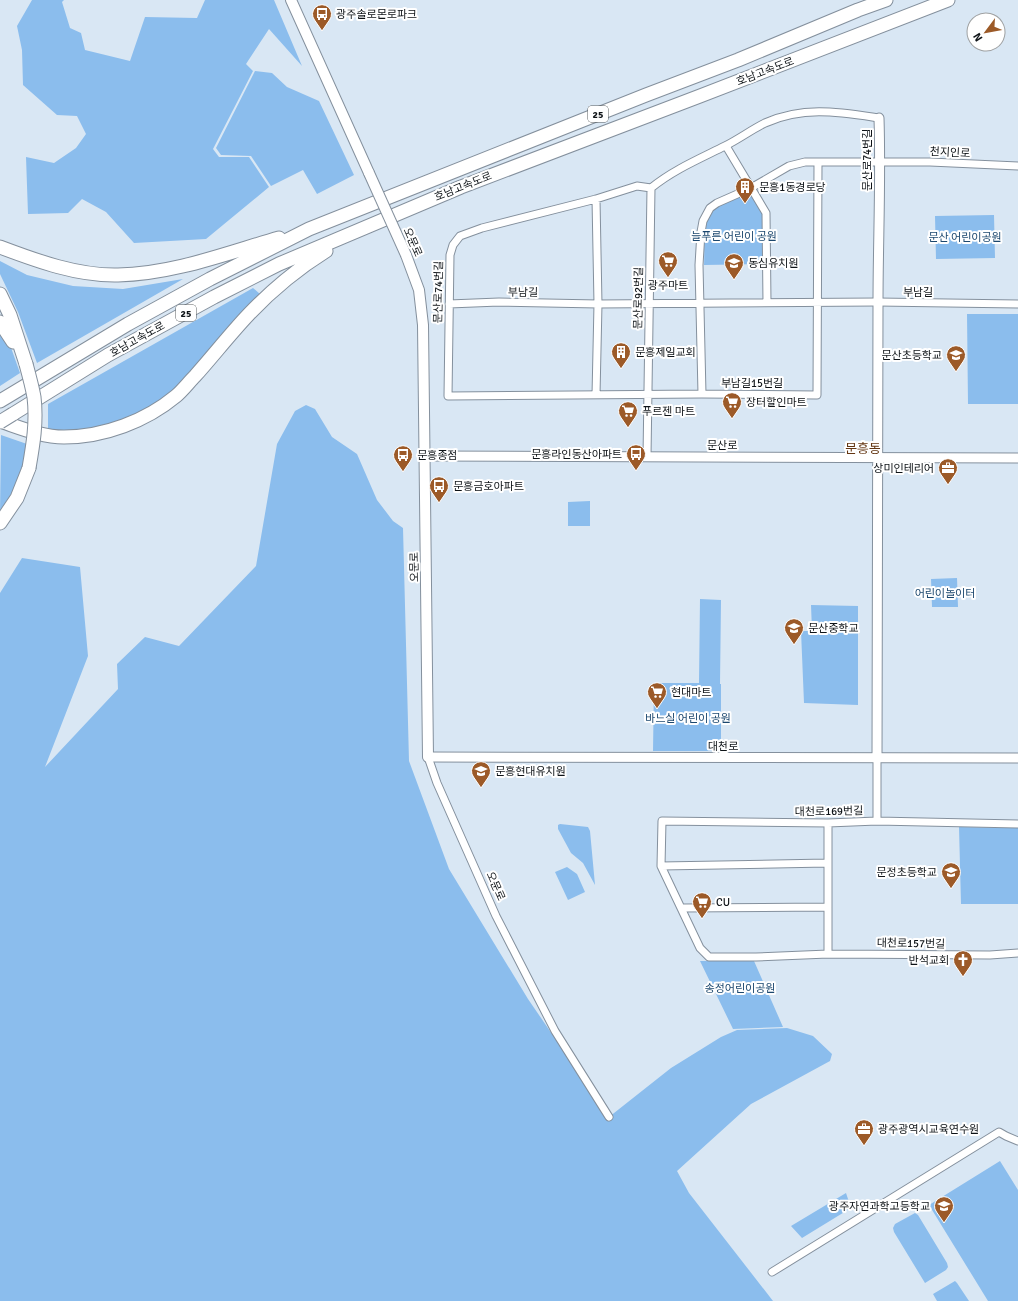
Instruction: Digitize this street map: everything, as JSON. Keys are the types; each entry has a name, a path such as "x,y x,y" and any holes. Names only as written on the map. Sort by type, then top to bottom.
{"highway":[{"name":"호남고속도로","path":"0,401 128,324 210,279 309,229 886,0"},
{"name":"호남고속도로","path":"0,422 108,355 214,297 279,264 461,186 948,0"},
{"path":"0,422 36,433 63,437 90,436 122,427 148,415 177,395 248,314 282,282 308,262 367,226"},
{"path":"0,247 38,262 74,270 118,275 154,271 199,261 309,229"},
{"path":"0,294 10,315 26,364 34,396 35,416 34,439 29,468 17,498 0,523"},
{"path":"0,322 26,364"}],"main road":[{"name":"오문로","path":"291,0 406,255 419,290 423,325 428,757"}],"street":[{"name":"문산로74번길","path":"448,396 450,255 453,245 460,236 482,228 596,199 637,186 650,188 680,168 726,146 748,132 783,116 805,112 834,111 879,118 877,758"},
{"path":"726,146 766,213 767,302"},
{"name":"천지인로","path":"701,304 699,265 701,232 703,221 710,208 717,203 751,188 789,166 805,162 930,162 1018,166"},
{"path":"818,163 818,303"},
{"name":"문산로92번길","path":"647,457 650,188"},
{"path":"596,199 598,250 596,395"},
{"name":"부남길","path":"449,304 499,302 701,304 767,302 878,302 1018,304"},
{"name":"부남길15번길","path":"448,396 702,394 817,395 818,303"},
{"path":"701,304 702,394"},
{"name":"문산로","path":"425,456 1018,458"},
{"name":"대천로","path":"428,757 1018,758"},
{"name":"오문로","path":"428,757 437,783 496,916 555,1031 609,1117"},
{"name":"대천로169번길","path":"766,823 877,821 877,758"},
{"name":"대천로157번길","path":"766,823 662,821 661,866 700,948 709,957 828,954 990,955 1018,953"},
{"path":"877,821 1018,824"},
{"path":"828,823 828,954"},
{"path":"661,866 827,863"},
{"path":"682,908 828,907"},
{"path":"772,1272 999,1132 1018,1141"}],"green space":[{"path":"32,0 64,0 62,2 70,28 81,33 85,50 130,61 145,17 197,18 205,0 274,0 302,66 269,29 246,64 253,71 213,149 219,157 249,157 269,187 206,239 134,243 106,212 82,199 68,213 28,214 26,157 54,163 76,148 86,134 77,116 57,115 23,85 22,50 17,26"},
{"path":"255,71 272,73 287,87 319,101 354,175 317,194 303,170 271,186 251,156 221,155 216,148"},
{"name":"늘푸른 어린이 공원","path":"741,195 752,197 762,213 764,264 704,265 704,237 708,217 711,212 725,202"},
{"name":"문산 어린이공원","path":"994,215 995,258 936,259 935,216"},
{"path":"0,261 27,275 73,286 123,289 183,279 37,363 18,312 0,274"},
{"path":"253,288 260,294 197,371 158,405 86,436 48,434 48,404"},
{"path":"967,314 1018,314 1018,404 968,404"},
{"path":"0,328 9,342 20,373 0,386"},
{"path":"306,405 315,409 332,437 357,454 377,500 393,521 403,528 409,761 449,869 528,999 609,1117 671,1068 721,1037 737,1030 787,1028 813,1036 832,1054 830,1061 751,1104 677,1171 689,1193 773,1301 0,1301 0,593 22,558 80,567 88,656 45,767 118,689 117,664 145,637 179,646 256,566 277,444 295,411"},
{"path":"1,435 27,444 21,476 0,514"},
{"path":"590,501 590,526 568,526 568,502"},
{"name":"어린이놀이터","path":"957,578 958,607 932,607 931,579"},
{"name":"바느실 어린이 공원","path":"700,599 721,600 721,751 653,751 654,683 699,683"},
{"path":"811,605 858,606 858,705 804,703 801,631 812,631"},
{"path":"558,825 588,827 590,831 595,885 583,863 571,853 558,829"},
{"path":"959,827 1018,828 1018,904 961,904"},
{"path":"567,867 577,874 585,892 568,900 555,872"},
{"name":"송정어린이공원","path":"700,961 754,961 783,1027 733,1029"},
{"path":"1000,1161 1018,1190 1018,1301 988,1301 929,1205"},
{"path":"846,1193 851,1208 802,1238 791,1226"},
{"path":"915,1213 918,1215 948,1267 946,1270 925,1283 893,1228 895,1224"},
{"path":"955,1281 969,1301 937,1301 933,1294"}],"place":[{"name":"광주솔로몬로파크","path":"322,31"},
{"name":"문흥1동경로당","path":"745,204"},
{"name":"광주마트","path":"668,278"},
{"name":"동심유치원","path":"734,280"},
{"name":"문흥제일교회","path":"621,369"},
{"name":"문산초등학교","path":"956,372"},
{"name":"장터할인마트","path":"732,419"},
{"name":"푸르젠 마트","path":"628,428"},
{"name":"문흥라인동산아파트","path":"636,471"},
{"name":"문흥종점","path":"403,472"},
{"name":"상미인테리어","path":"948,485"},
{"name":"문흥금호아파트","path":"439,503"},
{"name":"문산중학교","path":"794,645"},
{"name":"현대마트","path":"657,709"},
{"name":"문흥현대유치원","path":"481,788"},
{"name":"문정초등학교","path":"951,889"},
{"name":"CU","path":"702,919"},
{"name":"반석교회","path":"963,977"},
{"name":"광주광역시교육연수원","path":"864,1146"},
{"name":"광주자연과학고등학교","path":"944,1223"}],"district":[{"name":"문흥동","path":"863,448"}]}
